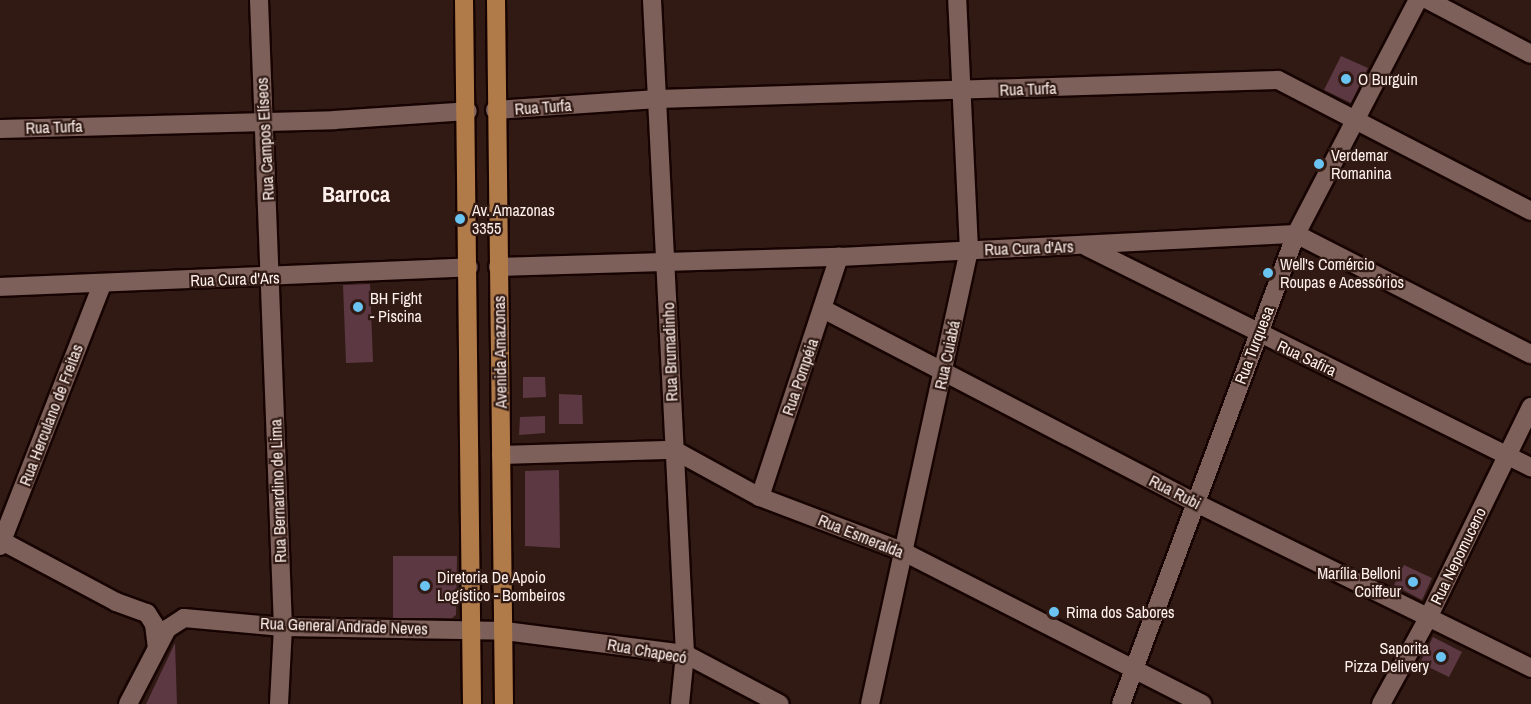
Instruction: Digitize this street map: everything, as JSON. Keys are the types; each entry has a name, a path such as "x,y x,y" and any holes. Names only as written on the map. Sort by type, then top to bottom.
{"main road":[{"name":"Avenida Amazonas","path":"464,0 468,111 472,704"},
{"name":"Avenida Amazonas","path":"496,0 495,110 505,631 504,704"}],"street":[{"name":"Rua Campos Elíseos","path":"259,0 271,278"},
{"name":"Rua Brumadinho","path":"652,0 685,654 680,704"},
{"name":"Rua Cuiabá","path":"870,704 902,551 944,374 969,250 957,0"},
{"name":"Rua Turquesa","path":"1121,704 1194,502 1296,234 1418,0"},
{"path":"1428,0 1531,54"},
{"name":"Rua Turfa","path":"495,110 658,99 1278,80 1355,117 1531,211"},
{"name":"Rua Turfa","path":"0,129 264,119 334,120 468,111"},
{"path":"1296,234 1531,354"},
{"name":"Rua Cura d'Ars","path":"498,267 838,257 1296,234"},
{"name":"Rua Safira","path":"1086,246 1259,335 1531,467"},
{"name":"Rua Pompéia","path":"759,497 823,309 838,257"},
{"name":"Rua Cura d'Ars","path":"0,287 271,278 469,267"},
{"name":"Rua Bernardino de Lima","path":"271,278 283,627 279,704"},
{"name":"Rua Herculano de Freitas","path":"1,543 102,284"},
{"name":"Rua Rubi","path":"823,309 944,374 1194,502 1531,668"},
{"name":"Rua Nepomuceno","path":"1381,704 1428,618 1531,407"},
{"path":"501,455 674,450"},
{"name":"Rua Esmeralda","path":"674,450 759,497 902,551 1202,704"},
{"path":"1,543 116,602 147,613 154,624 157,647 128,704"},
{"name":"Rua General Andrade Neves","path":"157,647 167,629 184,618 283,627 505,631"},
{"name":"Rua Chapecó","path":"505,631 685,654 780,704"}],"building":[{"name":"O Burguin","path":"1341,56 1368,68 1351,103 1324,90"},
{"name":"Well's Comércio Roupas e Acessórios","path":"1262,267 1276,271 1273,279 1259,275"},
{"name":"BH Fight - Piscina","path":"370,284 373,362 346,363 343,285"},
{"path":"523,377 545,377 546,397 523,398"},
{"path":"559,394 582,395 583,424 559,424"},
{"path":"545,416 545,433 519,435 520,417"},
{"path":"559,470 560,548 525,546 525,471"},
{"name":"Diretoria De Apoio Logístico - Bombeiros","path":"393,556 457,556 456,615 452,618 393,618"},
{"name":"Marília Belloni Coiffeur","path":"1404,565 1432,578 1422,600 1394,585"},
{"name":"Saporita Pizza Delivery","path":"1433,637 1462,652 1449,677 1420,663"},
{"path":"175,643 177,704 146,704"}],"place":[{"name":"O Burguin","path":"1346,79"},
{"name":"Verdemar Romanina","path":"1319,164"},
{"name":"Av. Amazonas 3355","path":"460,219"},
{"name":"Well's Comércio Roupas e Acessórios","path":"1268,273"},
{"name":"BH Fight - Piscina","path":"358,307"},
{"name":"Marília Belloni Coiffeur","path":"1413,582"},
{"name":"Diretoria De Apoio Logístico - Bombeiros","path":"425,586"},
{"name":"Rima dos Sabores","path":"1054,612"},
{"name":"Saporita Pizza Delivery","path":"1441,657"}],"district":[{"name":"Barroca","path":"356,195"}]}
